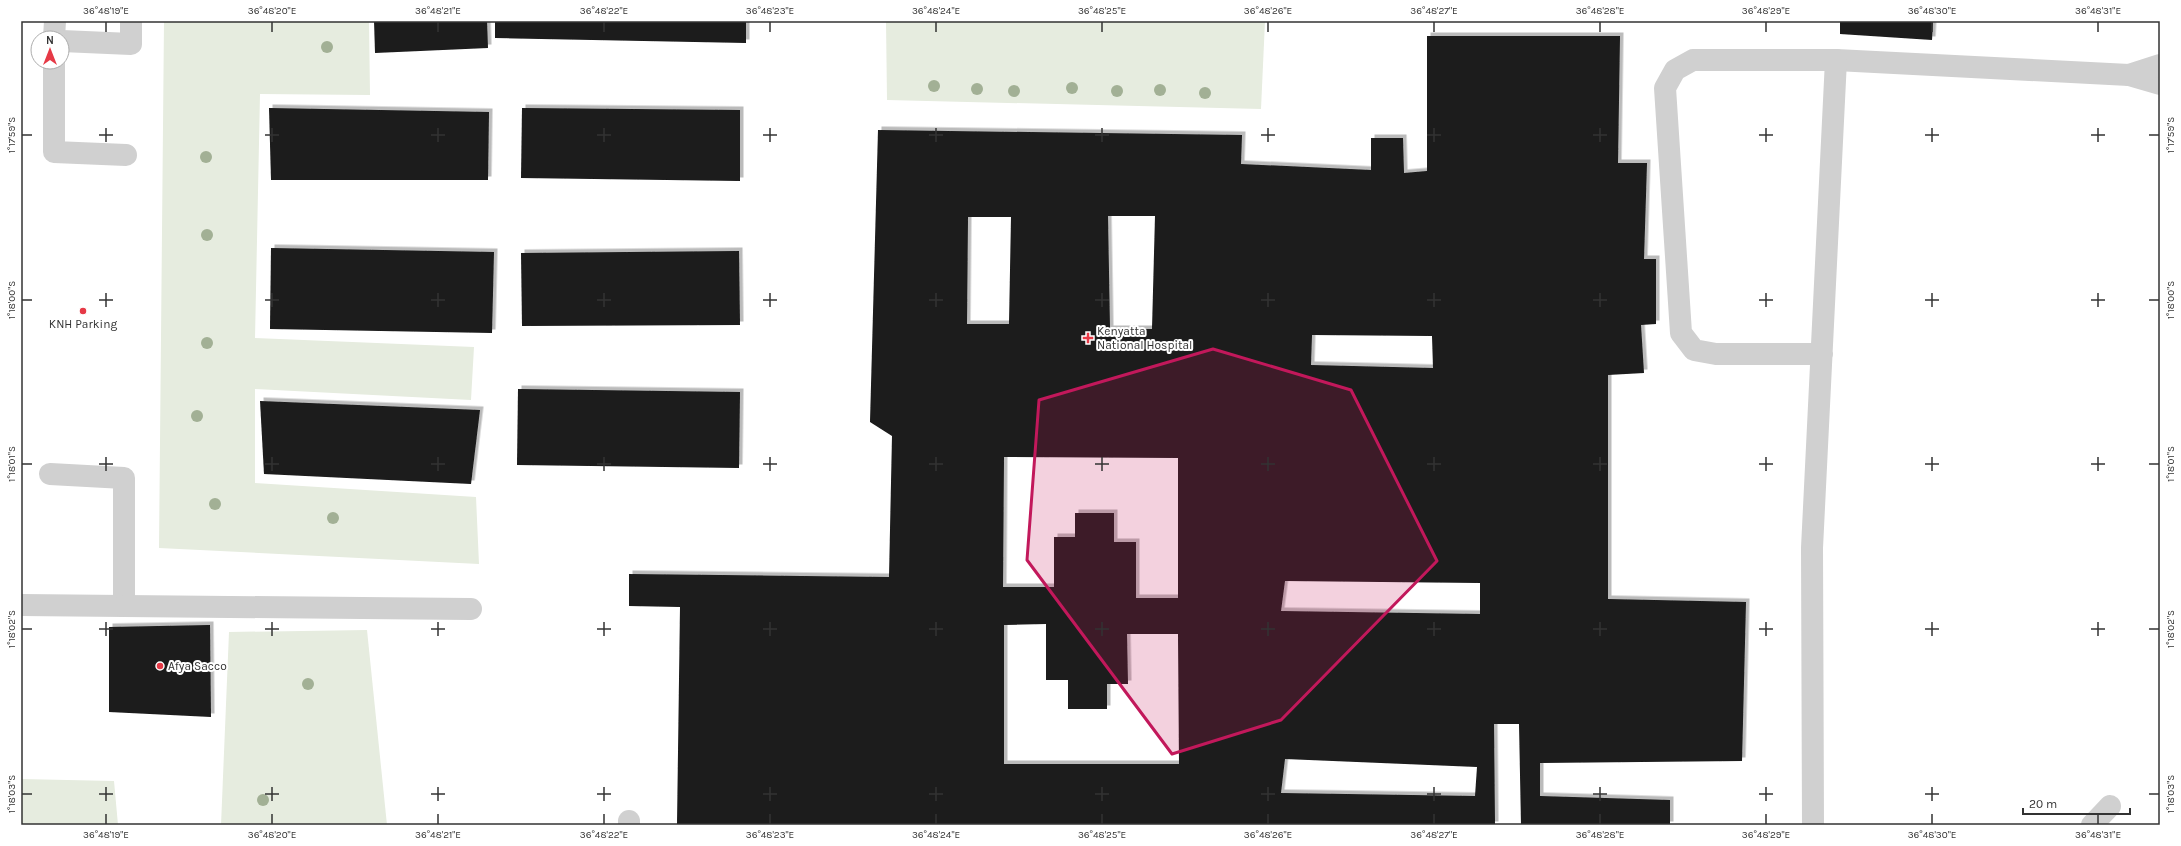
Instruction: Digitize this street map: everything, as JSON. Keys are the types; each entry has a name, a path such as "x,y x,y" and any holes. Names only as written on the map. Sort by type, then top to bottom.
{"lane":[{"path":"70,41 131,44 131,21"},
{"path":"1822,354 1716,354 1694,350 1681,333 1665,88 1675,70 1693,60 1836,60 2129,75 2160,84"},
{"path":"1813,825 1812,548 1836,60"},
{"path":"2129,75 2160,65"},
{"path":"54,70 54,152 126,155"},
{"path":"50,474 124,478 124,606"},
{"path":"21,605 471,609"},
{"path":"2092,825 2110,806 2111,825"}],"highlighted area":[{"path":"1213,349 1351,390 1437,561 1281,720 1172,754 1027,560 1039,400"}],"shaded area":[{"path":"164,21 369,21 370,95 260,94 255,338 474,347 471,400 255,389 255,483 476,497 479,564 159,548"},
{"path":"886,21 1265,21 1261,109 887,100"},
{"path":"367,630 387,825 221,825 229,632"},
{"path":"21,779 114,781 118,825 21,825"}],"building":[{"path":"374,21 487,21 488,48 375,53"},
{"path":"495,21 746,21 746,43 495,38"},
{"path":"1840,21 1933,21 1932,40 1840,34"},
{"path":"1427,36 1620,36 1618,163 1647,163 1644,259 1656,259 1656,324 1641,325 1644,373 1608,375 1608,599 1746,602 1742,761 1540,763 1540,796 1670,800 1670,825 1521,825 1519,724 1494,724 1495,825 677,825 680,607 629,606 629,574 889,577 892,436 870,422 878,130 1242,135 1241,164 1371,170 1371,138 1403,138 1404,173 1427,171","holes":["1108,216 1155,216 1152,329 1110,329","968,217 1011,217 1009,324 967,324","1312,335 1432,336 1433,368 1311,365","1004,457 1178,458 1178,598 1136,598 1136,542 1114,542 1114,513 1075,513 1075,537 1054,537 1054,587 1003,587","1285,581 1480,583 1480,614 1281,611","1046,624 1046,680 1068,680 1068,709 1107,709 1107,684 1128,684 1127,634 1178,634 1179,764 1004,764 1004,625","1285,759 1477,767 1475,796 1281,793"]},
{"path":"269,108 489,112 488,180 271,180"},
{"path":"522,108 740,110 740,181 521,178"},
{"path":"271,248 494,252 492,333 270,329"},
{"path":"739,251 740,325 522,326 521,253"},
{"path":"518,389 740,392 739,468 517,465"},
{"path":"260,401 480,410 471,484 264,474"},
{"path":"210,625 211,717 109,712 109,627"}],"place":[{"name":"KNH Parking","path":"83,311"},
{"name":"Kenyatta National Hospital","path":"1088,338"},
{"name":"Afya Sacco","path":"160,666"}]}
